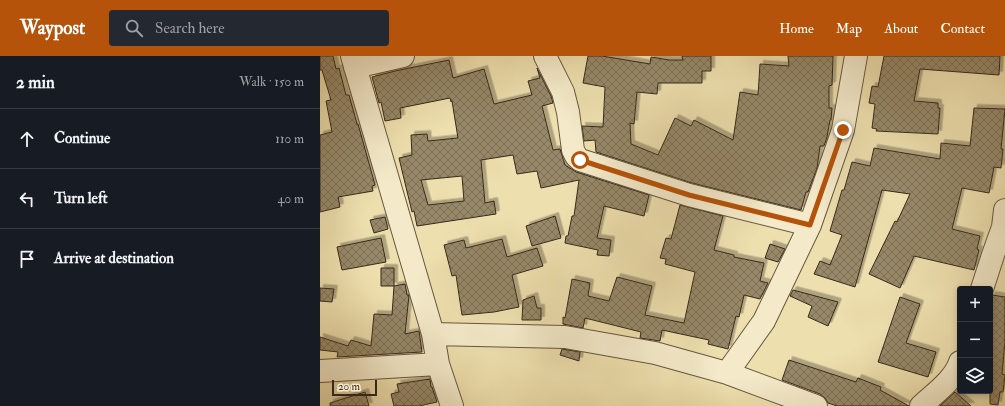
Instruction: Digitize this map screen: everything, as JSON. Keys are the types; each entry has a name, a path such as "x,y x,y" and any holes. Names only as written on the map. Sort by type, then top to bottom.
{"street":[{"path":"403,56 353,61 433,334 438,364 452,406"},
{"path":"545,56 564,92 573,150 580,160 689,195 810,225"},
{"path":"727,373 764,321 810,225 843,130 856,56"},
{"path":"983,286 1003,227 1005,210"},
{"path":"433,334 565,336 655,353 727,373 816,406"},
{"path":"320,371 438,364"},
{"path":"921,406 947,382 957,369"}],"building":[{"path":"320,56 333,56 336,69 339,68 346,95 349,95 358,124 375,185 372,186 373,191 338,197 340,207 320,212 320,135 332,132 326,101 331,100 322,70 320,70"},
{"path":"588,56 602,56 650,64 651,57 669,60 683,60 682,56 711,56 711,71 702,71 702,83 658,83 657,94 637,92 634,124 630,123 631,144 658,155 675,118 691,126 694,120 733,140 740,92 758,95 760,64 789,66 788,56 833,56 832,85 829,86 829,108 832,108 831,120 824,146 820,146 817,168 808,192 806,192 801,210 692,183 596,152 595,140 584,141 582,126 603,127 605,87 583,83"},
{"path":"884,56 1000,56 999,75 920,69 914,101 938,103 938,108 940,108 938,134 876,131 877,129 872,128 875,104 869,103 872,86 878,87"},
{"path":"449,60 453,78 484,69 494,104 532,95 528,81 540,78 537,68 553,103 542,106 553,150 560,149 565,165 576,172 649,195 644,216 604,206 597,238 611,240 609,256 597,255 598,250 565,243 572,216 574,216 579,180 541,188 537,171 517,174 513,155 481,160 485,203 494,201 496,214 417,226 414,211 412,212 399,158 412,155 411,135 427,134 428,141 458,138 452,101 451,102 450,98 400,108 401,118 385,121 381,102 379,103 372,77","holes":["462,176 464,201 428,205 421,180"]},
{"path":"974,108 1005,109 1001,149 1003,149 1001,168 994,167 989,193 962,188 952,229 980,236 977,249 979,250 974,270 914,256 900,288 869,274 895,221 897,222 910,194 882,190 855,287 814,274 820,261 830,265 842,235 830,231 852,162 870,166 874,148 940,159 941,143 970,146"},
{"path":"680,205 723,216 714,250 734,255 734,257 764,263 760,281 768,283 760,299 744,295 739,317 736,316 728,349 708,344 709,340 662,330 660,341 640,338 641,332 585,318 583,328 563,324 563,317 565,318 572,279 590,283 588,296 609,301 617,277 652,286 645,315 684,323 695,272 665,264 666,259 660,258 666,238 671,239"},
{"path":"555,216 561,238 532,246 526,226"},
{"path":"385,217 388,229 374,233 370,220"},
{"path":"381,238 386,262 342,270 337,247"},
{"path":"502,239 507,257 537,248 543,266 512,275 519,307 494,312 462,315 456,275 452,276 444,245 464,240 466,248"},
{"path":"770,244 785,249 778,262 765,258"},
{"path":"381,268 394,268 394,286 381,286"},
{"path":"405,284 407,295 409,295 405,334 419,331 422,352 337,357 338,352 320,350 320,337 348,346 351,340 371,346 374,314 392,315 394,286"},
{"path":"320,288 334,289 332,302 320,301"},
{"path":"793,290 838,302 828,326 808,317 812,306 790,296"},
{"path":"993,295 1005,297 1005,342 1002,374 1005,375 1003,392 1000,392 998,405 990,404 990,394 993,394"},
{"path":"534,296 537,308 541,308 541,320 522,320 523,300"},
{"path":"900,297 920,304 906,343 936,352 928,377 878,362"},
{"path":"562,349 580,352 579,361 560,355"},
{"path":"789,360 856,382 858,378 881,387 880,390 909,406 837,406 828,403 820,394 782,380"},
{"path":"430,379 431,387 437,402 419,406 394,406 391,394 399,392 397,384"},
{"path":"365,392 369,406 330,406 330,403"},
{"path":"955,392 971,406 940,406"}],"route":[{"path":"580,160 689,195 810,225 843,130"}]}
